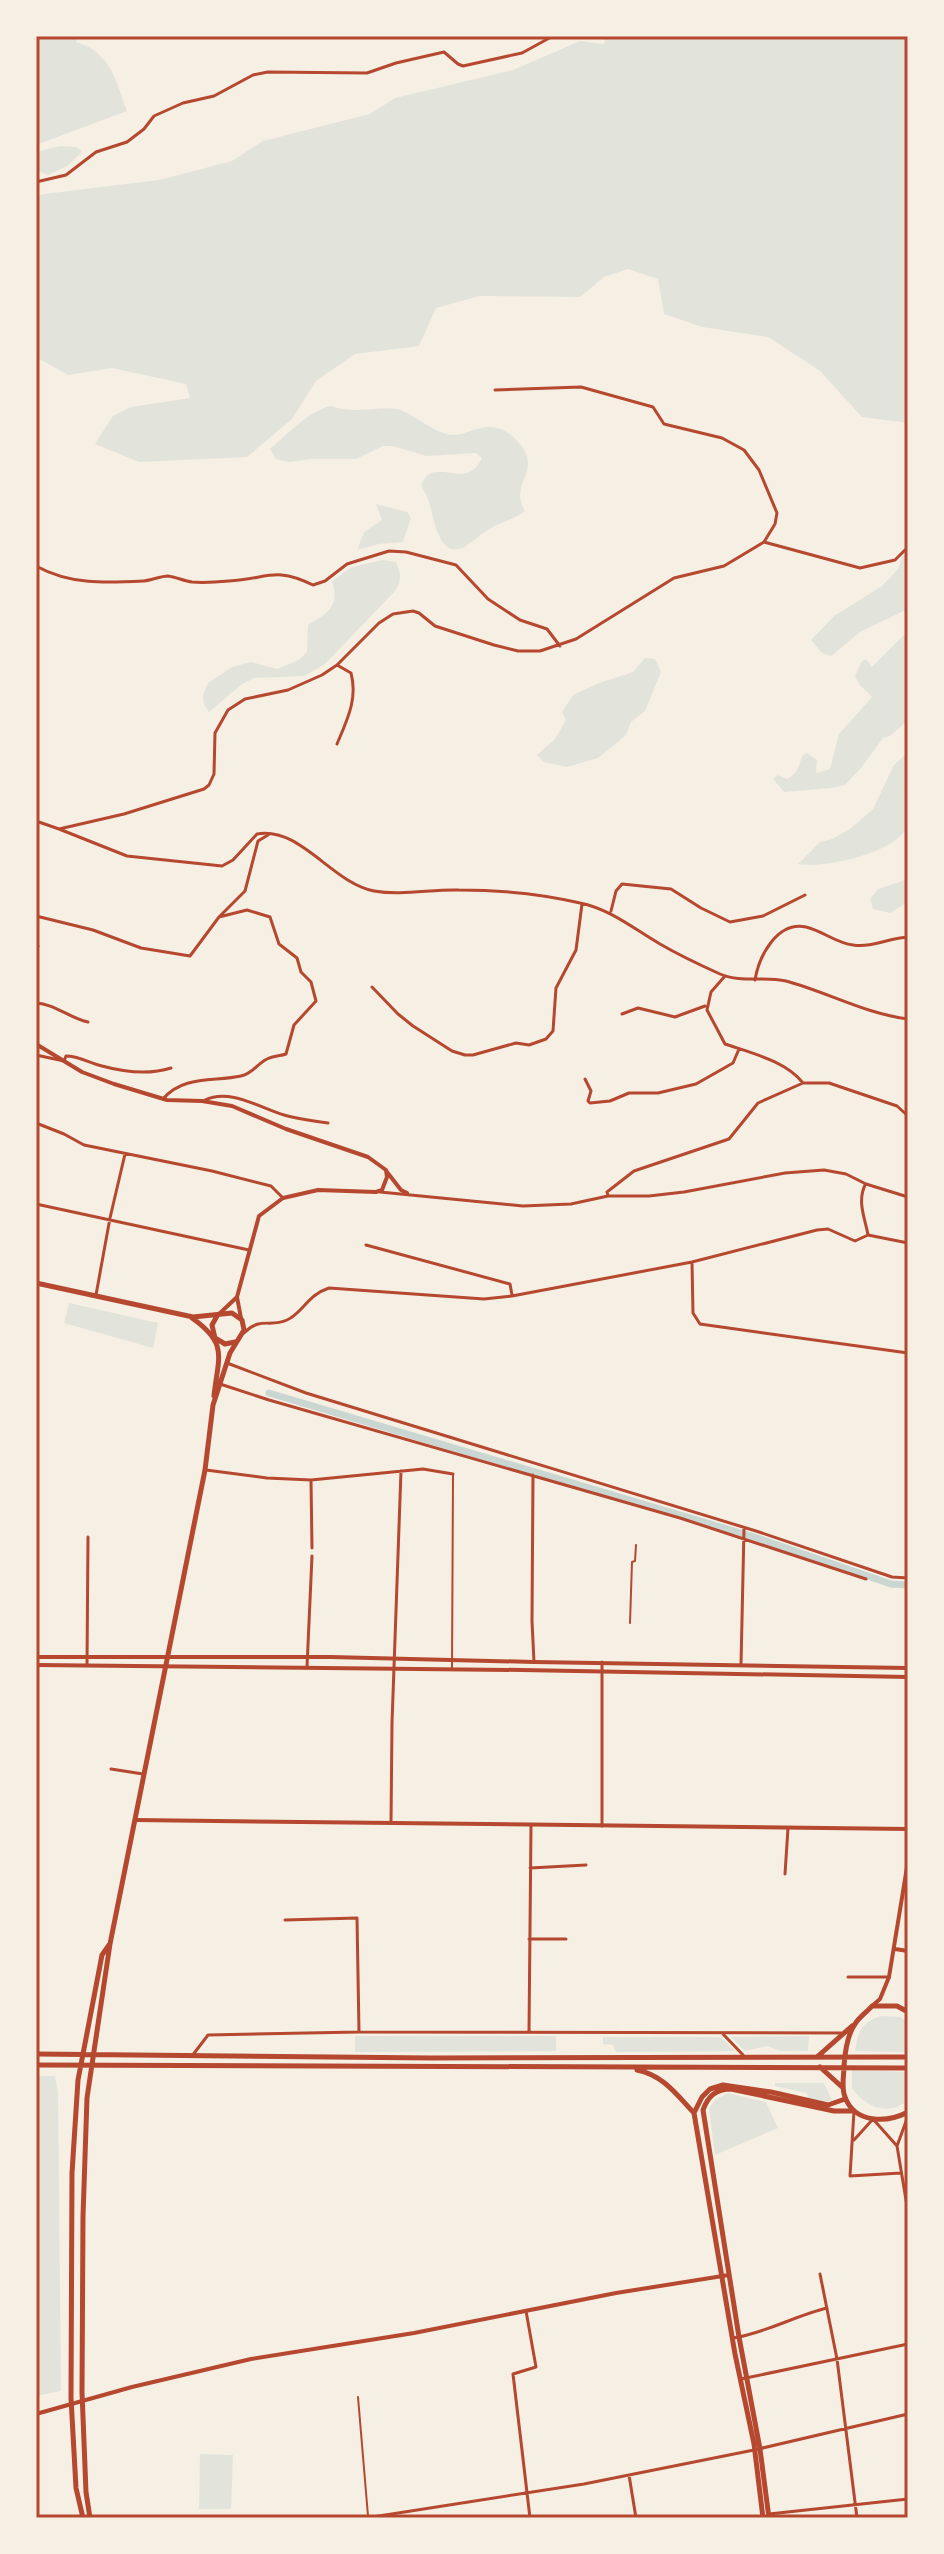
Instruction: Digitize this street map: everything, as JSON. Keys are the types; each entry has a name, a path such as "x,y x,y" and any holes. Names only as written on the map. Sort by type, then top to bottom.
{"main road":[{"path":"36,1044 82,1072 114,1084 163,1099 232,1106 286,1129 368,1157 386,1170 401,1190 407,1193"},
{"path":"213,1405 227,1363 242,1334 237,1297 259,1216 283,1198 318,1190 379,1191 387,1177 386,1170"},
{"path":"36,1283 193,1317 232,1313 242,1320"},
{"path":"95,1296 192,1318 225,1344 238,1341"},
{"path":"90,2518 82,2403 84,2141 92,2055 110,1944 205,1470 219,1353 212,1325 237,1297"},
{"path":"36,1657 331,1657 908,1668"},
{"path":"36,1665 908,1677"},
{"path":"135,1820 908,1829"},
{"path":"817,2057 880,1999 895,1949 908,1861"},
{"path":"83,2518 76,2488 72,2405 72,2173 80,2064 102,1955 110,1944"},
{"path":"895,1949 908,1951"},
{"path":"872,2006 897,2006 908,2012"},
{"path":"854,2024 845,2057 842,2087 845,2099 854,2111"},
{"path":"36,2054 908,2057"},
{"path":"36,2065 908,2068"},
{"path":"625,2067 652,2072 669,2085 694,2113 726,2275"},
{"path":"820,2067 842,2087"},
{"path":"694,2113 710,2089 723,2085 828,2105 845,2099"},
{"path":"766,2517 703,2119 705,2102 722,2089 731,2089 834,2111 854,2111 873,2119 894,2119 908,2114"},
{"path":"36,2414 251,2359 402,2335 726,2275"}],"street":[{"path":"36,182 66,175 96,152 127,142 144,129 154,116 183,103 214,96 253,75 268,72 367,73 444,52 463,66 522,53 553,36"},
{"path":"59,829 124,814 204,789 214,774 215,733 228,710 251,697 296,687 337,665 385,618 408,610 419,613 435,626 510,650 528,652 560,646 599,627 674,578 724,566 764,542 775,524 777,513 759,470 744,450 722,438 664,424 653,407 581,387 495,390"},
{"path":"764,542 860,568 895,560 908,547"},
{"path":"36,566 69,580 96,582 146,581 166,576 195,582 233,581 267,574 292,575 313,585 325,581 347,564 389,551 406,552 456,565 488,599 520,620 547,629 560,646"},
{"path":"337,665 351,673 356,689 337,744"},
{"path":"36,821 127,856 222,866 233,860 257,834 272,833 295,843 344,880 376,891 457,889 582,903 610,912 664,947 725,976 782,980 908,1019"},
{"path":"36,916 93,930 141,948 190,956 219,917 245,891 258,841 272,833"},
{"path":"610,912 616,891 622,884 671,889 730,922 763,916 805,895"},
{"path":"372,987 398,1014 422,1032 452,1051 465,1055 516,1043 529,1045 546,1039 553,1031 556,988 576,950 582,903"},
{"path":"163,1099 170,1090 193,1081 239,1077 250,1073 269,1058 286,1054 294,1025 316,1001 311,982 301,972 297,958 279,944 270,917 247,910 219,917"},
{"path":"755,980 765,951 787,929 803,926 854,946 870,946 892,938 908,937"},
{"path":"725,976 711,992 707,1006 710,1018 725,1044 795,1073 803,1083"},
{"path":"36,1003 50,1004 74,1019 88,1022"},
{"path":"622,1014 638,1008 675,1017 707,1006"},
{"path":"585,1079 591,1091 590,1103 610,1101 629,1093 671,1091 696,1084 726,1068 733,1063 739,1049"},
{"path":"36,1055 64,1061 66,1056 74,1056 100,1066 141,1072 171,1068"},
{"path":"608,1196 607,1192 634,1171 729,1139 758,1103 803,1083 829,1083 897,1106 908,1116"},
{"path":"202,1101 216,1095 285,1115 328,1123"},
{"path":"36,1123 84,1145 271,1186 283,1198"},
{"path":"95,1296 125,1154"},
{"path":"379,1191 523,1206 571,1204 608,1196 667,1194 811,1170 846,1174 866,1184 908,1197"},
{"path":"866,1184 862,1190 861,1207 868,1235"},
{"path":"36,1204 249,1250"},
{"path":"242,1334 257,1322 290,1319 313,1295 329,1288 484,1299 692,1262 817,1230 828,1229 855,1241 868,1235 908,1243"},
{"path":"366,1245 510,1284 512,1296"},
{"path":"692,1262 693,1313 700,1324 908,1353"},
{"path":"227,1363 320,1397 892,1577 908,1578"},
{"path":"220,1384 743,1538 866,1579"},
{"path":"545,1479 549,1467"},
{"path":"205,1470 311,1480 423,1469 453,1474"},
{"path":"391,1823 401,1471"},
{"path":"533,1475 534,1662"},
{"path":"311,1480 312,1548"},
{"path":"741,1665 744,1528"},
{"path":"87,1666 88,1537"},
{"path":"307,1667 312,1556"},
{"path":"602,1662 602,1826"},
{"path":"111,1769 144,1775"},
{"path":"529,2032 531,1825"},
{"path":"785,1874 788,1828"},
{"path":"530,1868 586,1865"},
{"path":"285,1920 357,1918 359,2032"},
{"path":"529,1939 566,1939"},
{"path":"848,1977 889,1977"},
{"path":"192,2056 208,2035 359,2032 841,2033"},
{"path":"720,2033 745,2058"},
{"path":"854,2111 850,2176 901,2173"},
{"path":"908,2114 897,2146 908,2212"},
{"path":"853,2143 873,2119 897,2146"},
{"path":"820,2274 837,2359 857,2518"},
{"path":"736,2338 765,2331 804,2313 827,2308"},
{"path":"526,2311 536,2367 513,2374 530,2518"},
{"path":"744,2378 908,2344"},
{"path":"367,2518 629,2475 908,2414"},
{"path":"629,2475 636,2518"},
{"path":"753,2518 908,2499"}],"lane":[{"path":"452,1670 453,1474"},
{"path":"630,1623 632,1562 635,1561 636,1545"},
{"path":"358,2397 367,2518"}],"shaded area":[{"path":"36,36 77,36 76,42 105,60 127,111 36,145"},
{"path":"606,36 908,36 908,423 862,417 820,371 768,337 702,327 664,314 658,279 628,269 604,277 580,297 480,296 436,308 419,346 355,354 316,381 292,419 247,457 139,462 95,444 113,416 131,407 190,398 186,384 112,368 68,375 36,357 36,195 159,180 232,161 263,141 370,114 395,98 513,70 580,41 604,44"},
{"path":"60,146 76,147 81,153 67,166 48,175 36,170 36,152"},
{"path":"330,406 351,410 398,409 446,434 462,434 484,427 501,429 522,446 526,454 528,469 520,494 525,511 491,528 466,546 450,548 439,536 421,485 434,472 467,473 482,458 476,453 426,456 383,446 356,459 288,462 276,459 270,449 306,418"},
{"path":"376,504 407,512 411,518 403,542 357,550 364,532 382,520"},
{"path":"908,552 908,609 860,632 831,656 822,653 811,640 834,616 882,586"},
{"path":"383,560 396,562 400,577 395,591 324,665 304,676 254,678 242,684 209,712 203,695 208,683 232,667 251,662 277,669 299,660 307,652 308,625 333,603 332,581 352,567"},
{"path":"908,631 908,720 890,736 883,738 845,785 784,792 773,779 778,775 787,779 790,777 807,753 817,760 816,773 830,769 839,734 872,697 855,677 861,662 866,659 872,667"},
{"path":"645,658 655,659 661,672 645,711 631,722 626,735 598,758 567,767 544,762 537,755 555,739 566,720 562,712 573,695 633,672"},
{"path":"908,752 909,813 907,827 900,836 858,857 824,864 798,864 820,842 850,829 873,809 894,765"},
{"path":"908,879 908,902 890,913 873,909 870,899 878,889"},
{"path":"69,1303 158,1323 153,1348 64,1323"},
{"path":"881,2016 900,2017 908,2022 908,2052 855,2051 862,2029 869,2021"},
{"path":"355,2036 556,2036 556,2051 355,2052"},
{"path":"809,2036 808,2051 781,2051 767,2046 745,2051 731,2037"},
{"path":"603,2037 721,2037 735,2051 616,2052 613,2045 603,2044"},
{"path":"852,2070 908,2072 908,2100 893,2108 870,2105 852,2088"},
{"path":"36,2076 55,2076 58,2092 61,2391 36,2396"},
{"path":"775,2083 824,2083 832,2100 826,2102 808,2098 807,2093 775,2086"},
{"path":"728,2093 766,2102 778,2128 715,2155 709,2108 715,2100"},
{"path":"200,2454 233,2455 231,2509 199,2509"}],"waterway":[{"path":"269,1393 754,1537 891,1584 908,1585"}]}
